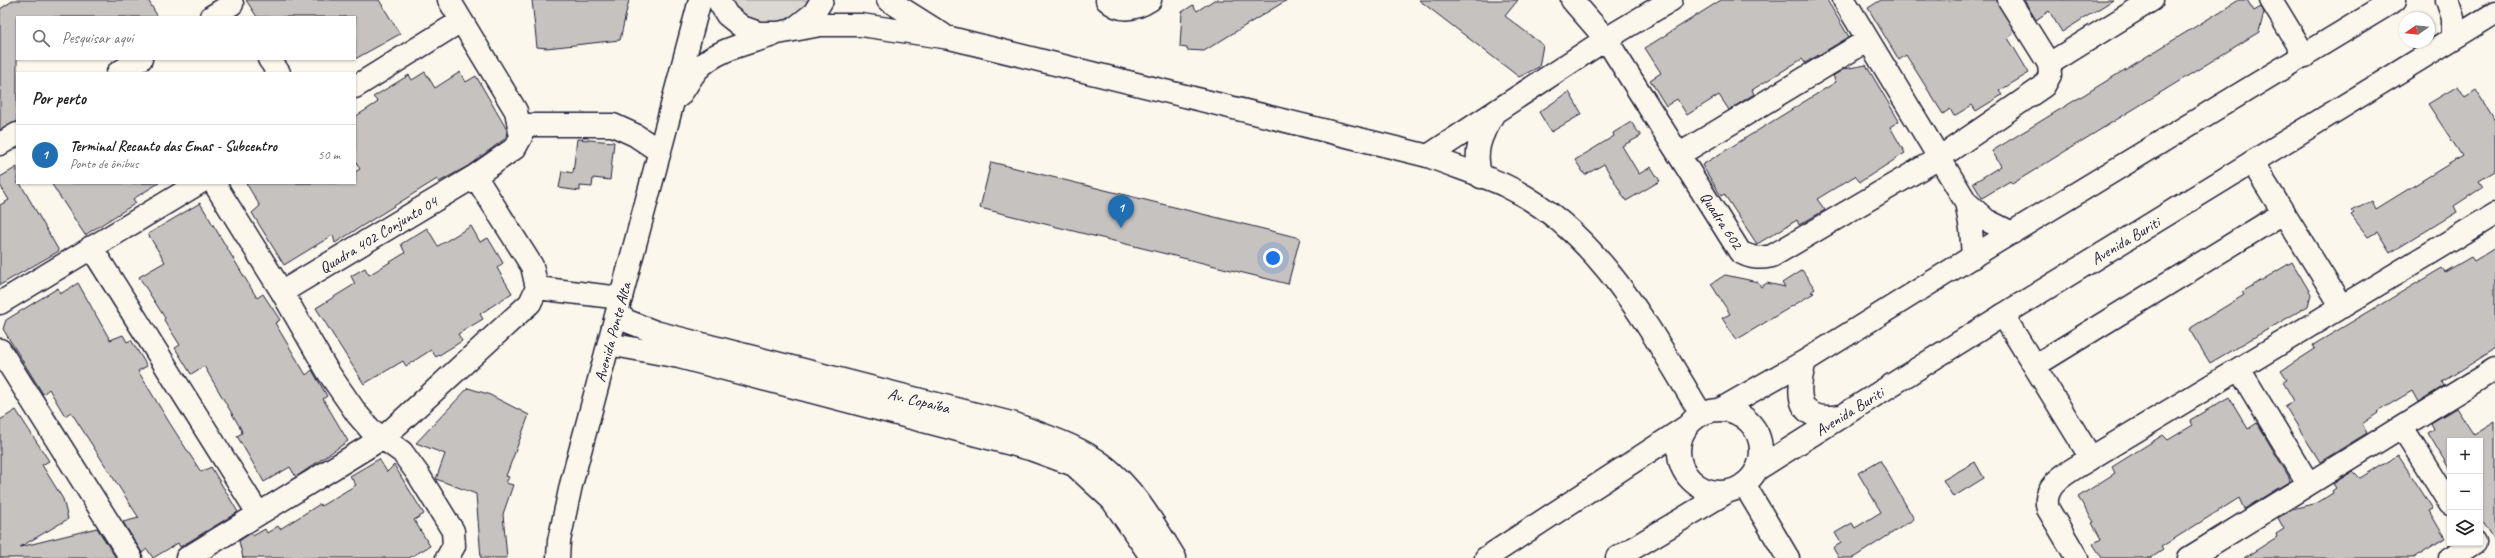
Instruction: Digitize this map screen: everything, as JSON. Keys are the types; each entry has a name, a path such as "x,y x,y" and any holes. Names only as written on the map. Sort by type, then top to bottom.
{"street":[{"path":"449,0 516,111 520,125 613,126 635,135 660,151"},
{"name":"Avenida Ponte Alta","path":"558,558 564,515 672,107 673,94 700,0"},
{"path":"718,0 727,15 742,27 759,33 785,32 820,25 861,25 950,38 1428,156 1504,186 1539,206 1595,255 1622,289 1703,417"},
{"path":"785,32 803,24 814,13 822,0"},
{"path":"888,0 950,38"},
{"path":"1107,0 1120,8 1130,9 1150,0"},
{"name":"Quadra 602","path":"1572,0 1606,39 1680,154 1740,252 1750,258 1772,256 1939,158 2044,86 2050,76 2049,64"},
{"path":"1428,156 1493,115 1606,39 1671,0"},
{"path":"1844,0 1966,202 1986,220 2012,233"},
{"path":"2009,0 2049,64 2152,0"},
{"path":"2271,0 2305,56"},
{"path":"1486,558 1703,417 1805,361 2395,0"},
{"path":"2448,0 2453,18 2453,38"},
{"path":"213,16 234,7"},
{"name":"Avenida Buriti","path":"1617,558 1742,482 1839,416 2495,13"},
{"path":"356,86 461,21"},
{"name":"Avenida Ponte Alta","path":"672,107 690,79 713,58 749,42 785,32"},
{"path":"1680,154 1868,40"},
{"path":"120,72 139,60"},
{"path":"270,60 278,72"},
{"path":"1480,177 1476,163 1477,149 1484,130 1493,115"},
{"name":"Quadra 402 Conjunto 04","path":"282,292 475,176 515,148 521,137 520,125"},
{"path":"0,144 16,135"},
{"path":"2252,162 2342,307"},
{"path":"187,558 384,437 530,303 537,288 532,266 475,176"},
{"path":"0,303 197,184"},
{"path":"215,184 282,292 328,372 357,414 370,429 384,437 402,452 418,474 453,531 454,546 447,558"},
{"path":"1966,202 1972,228 1973,257"},
{"path":"2036,365 2283,213"},
{"path":"2074,557 2048,510 2045,501 2052,484 2091,458 2495,214"},
{"path":"91,247 258,513"},
{"path":"537,288 619,306"},
{"name":"Av. Copaíba","path":"619,306 626,321 655,332 1015,424 1070,447 1101,463 1119,479 1146,510 1175,558"},
{"path":"2003,315 2036,365 2091,458"},
{"name":"Av. Copaíba","path":"609,344 679,357 1030,449 1074,465 1112,500 1152,558"},
{"path":"0,350 131,558"},
{"path":"1805,361 1799,384 1799,394 1803,405 1816,416 1826,418 1839,416"},
{"path":"2239,369 2308,483"},
{"path":"2189,558 2308,483 2495,369"},
{"path":"1703,417 1743,417 1755,430 1761,446 1760,458 1742,482 1713,492 1700,487 1690,478 1682,467 1679,454 1680,440 1703,417"},
{"path":"2402,427 2447,499"},
{"path":"1742,482 1788,558"},
{"path":"2450,558 2469,546"},
{"path":"2476,546 2484,558"}],"shaded area":[{"path":"729,0 811,0 804,8 791,17 772,23 753,20 736,9"}],"building":[{"path":"14,0 148,0 157,16 16,16 16,122 0,130 0,9"},
{"path":"246,0 379,0 400,34 356,58 356,16 256,16"},
{"path":"532,0 629,0 620,40 547,48 537,47"},
{"path":"1214,0 1287,0 1204,51 1187,50 1187,48 1180,47 1182,12 1193,5 1197,11"},
{"path":"1419,0 1518,0 1505,16 1543,45 1539,67 1519,77"},
{"path":"1721,0 1827,0 1849,37 1805,63 1802,59 1752,90 1754,94 1729,110 1719,95 1687,115 1677,99 1666,106 1650,80 1661,73 1645,48"},
{"path":"1881,0 1997,0 2015,32 2008,38 2029,73 1999,91 2002,95 1976,111 1972,105 1954,116 1950,109 1943,114 1906,55 1899,60 1868,8"},
{"path":"2024,0 2113,0 2062,32 2049,11 2036,20"},
{"path":"2239,0 2247,0 2254,11 2261,7 2264,12 2259,32 2012,184 2010,181 1982,198 1973,183 2001,166 1992,151"},
{"path":"1866,65 1899,121 1890,127 1905,153 1860,182 1855,176 1817,199 1825,210 1799,225 1797,220 1757,244 1724,194 1721,196 1702,165 1836,82 1833,76 1844,69"},
{"path":"425,72 435,88 460,72 466,82 476,76 507,130 506,138 468,166 439,182 437,179 335,243 333,235 284,265 252,213 260,206 247,184 356,184 356,171 360,169 356,162 356,116 378,102 373,97 409,75 412,80"},
{"path":"2458,86 2465,97 2476,90 2495,121 2495,171 2479,181 2483,187 2454,206 2457,212 2390,253 2377,232 2368,237 2351,215 2354,213 2352,211 2372,201 2376,209 2462,156 2428,104"},
{"path":"1569,92 1582,114 1551,132 1539,112"},
{"path":"1631,122 1641,136 1622,146 1639,174 1651,167 1660,181 1626,201 1604,164 1585,175 1575,160 1614,136 1613,133"},
{"path":"577,139 614,142 610,180 593,178 592,187 580,186 580,191 559,188 562,171 573,173"},
{"path":"991,162 1300,238 1288,284 980,208"},
{"path":"16,168 16,184 21,184 59,251 0,285 0,205 9,200 0,185 0,177"},
{"path":"52,184 157,184 133,199 136,203 85,235"},
{"path":"200,203 257,298 263,294 280,320 275,323 306,375 312,370 327,396 323,399 348,441 296,477 290,467 264,482 237,436 242,433 241,429 204,366 191,374 175,348 180,345 139,277 165,262 148,234"},
{"path":"471,226 480,242 488,238 503,263 497,268 512,293 480,314 483,319 458,334 462,341 436,357 431,350 406,366 403,361 364,384 316,308 355,284 351,276 365,268 369,275 405,253 401,244 427,228 438,246"},
{"path":"2495,248 2495,349 2442,382 2444,386 2418,402 2412,391 2377,412 2378,413 2362,424 2367,433 2320,462 2285,406 2294,401 2283,382 2287,380 2281,371 2315,349 2313,345 2442,268 2445,272 2471,257 2474,261"},
{"path":"2292,262 2311,294 2308,306 2210,363 2189,329 2244,295 2242,292"},
{"path":"1802,270 1815,289 1811,292 1814,293 1736,340 1722,318 1730,314 1711,284 1725,275 1758,282 1761,287 1767,283 1785,287 1782,283"},
{"path":"78,283 110,340 123,335 127,342 131,340 147,366 138,371 169,422 201,472 211,467 238,512 180,547 178,543 153,558 147,549 142,553 123,522 139,518 71,412 65,416 49,389 43,394 3,329 6,320 58,288 60,294"},
{"path":"468,388 488,394 529,415 506,476 509,477 506,483 513,485 503,514 507,558 481,558 476,494 436,479 445,454 416,443"},
{"path":"2229,397 2248,429 2257,423 2290,481 2244,509 2239,498 2161,547 2163,550 2151,558 2102,558 2093,544 2101,539 2092,523 2094,522 2078,497 2115,473 2112,467 2163,435 2168,440 2193,425 2190,420"},
{"path":"2456,408 2474,435 2495,422 2495,543 2483,524 2483,438 2447,438 2447,465 2428,433 2434,429 2431,423"},
{"path":"16,410 49,461 42,465 63,499 68,519 20,547 97,528 116,558 0,558 0,420"},
{"path":"2398,455 2433,509 2429,511 2445,538 2413,558 2244,558 2277,537 2276,534 2284,529 2278,518 2292,509 2317,503 2333,493 2332,491 2336,488 2333,484 2353,471 2360,478"},
{"path":"379,459 387,472 394,465 424,514 414,520 430,546 409,558 243,558 239,541 251,533 253,536 265,529 267,533 278,526 280,529 320,504 321,506 356,485 350,476"},
{"path":"1880,460 1914,519 1853,558 1839,558 1833,548 1841,543 1835,533 1852,523 1855,528 1881,512 1858,473"},
{"path":"1975,462 1984,478 1953,497 1943,480"}],"place":[{"name":"Terminal Recanto das Emas - Subcentro","path":"1121,228"}]}
